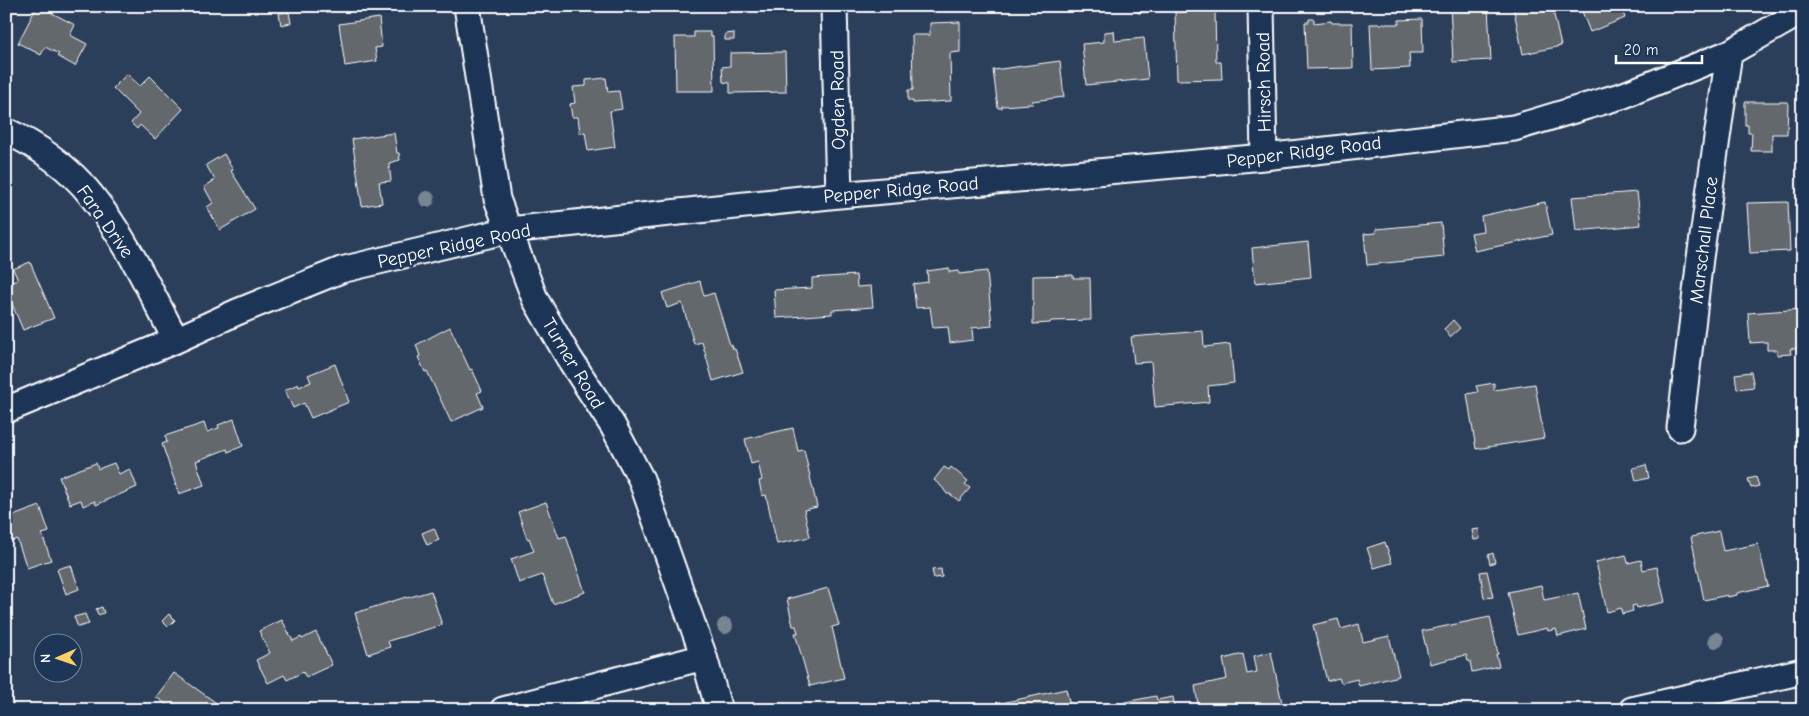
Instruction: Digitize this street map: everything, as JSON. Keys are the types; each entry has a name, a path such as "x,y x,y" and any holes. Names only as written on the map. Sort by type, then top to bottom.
{"street":[{"name":"Turner Road","path":"467,6 497,198 536,299 569,358 613,426 641,479 704,657 720,710"},
{"name":"Ogden Road","path":"834,6 839,195"},
{"name":"Hirsch Road","path":"1261,6 1264,157"},
{"name":"Pepper Ridge Road","path":"6,410 341,270 509,230 839,195 1264,157 1514,128 1624,95 1729,53 1803,12"},
{"name":"Marschall Place","path":"1680,428 1700,258 1729,53"},
{"name":"Fara Drive","path":"6,131 44,153 73,176 90,193 105,213 132,257 176,340"},
{"path":"503,710 704,657"},
{"path":"1632,710 1803,671"}],"building":[{"path":"37,6 56,6 52,13 75,25 70,35 87,44 75,66 57,56 59,54 45,47 41,55 18,43"},
{"path":"724,6 735,6 735,10 724,10"},
{"path":"1137,6 1161,6 1161,10 1138,13"},
{"path":"1185,6 1201,6 1201,12 1215,11 1216,62 1221,62 1222,79 1177,80 1175,12 1185,12"},
{"path":"1450,6 1473,6 1473,9 1488,8 1491,60 1453,62"},
{"path":"1513,6 1552,6 1561,46 1523,54"},
{"path":"1580,6 1621,6 1625,18 1590,32"},
{"path":"289,12 291,23 281,25 279,13"},
{"path":"379,18 382,47 375,48 377,61 345,66 339,24"},
{"path":"1309,19 1314,19 1314,23 1331,21 1332,23 1352,23 1353,68 1307,69 1305,22 1309,22"},
{"path":"1422,19 1423,53 1409,53 1410,68 1372,70 1370,24 1399,24 1399,20"},
{"path":"960,22 960,52 950,53 951,101 913,103 913,101 908,101 908,90 913,90 912,35 930,35 930,23"},
{"path":"1114,31 1115,41 1144,38 1148,79 1086,85 1082,44 1104,42 1104,32"},
{"path":"694,32 710,32 710,36 713,36 714,91 676,91 675,37 694,37"},
{"path":"734,33 734,40 725,40 725,34"},
{"path":"785,52 786,92 730,93 730,83 723,82 722,67 730,66 730,53"},
{"path":"1060,61 1064,97 1032,101 1033,104 1002,106 1002,108 998,108 993,70"},
{"path":"127,74 140,86 150,76 183,109 155,139 140,125 137,129 131,123 139,114 113,88"},
{"path":"606,78 608,92 619,91 622,109 610,111 615,147 588,151 585,132 580,133 578,117 572,117 570,104 575,103 573,87 586,86 586,80"},
{"path":"1745,102 1788,102 1787,134 1772,134 1772,151 1751,151 1752,133 1748,133 1748,125 1745,125"},
{"path":"394,133 400,160 389,163 391,181 379,182 382,203 362,206 352,139"},
{"path":"224,154 233,170 231,171 255,209 220,230 207,207 213,203 204,187 215,180 206,165"},
{"path":"1637,192 1641,225 1576,231 1572,197"},
{"path":"1545,202 1552,235 1475,251 1471,233 1483,231 1481,216"},
{"path":"1788,202 1790,251 1750,253 1747,203"},
{"path":"1441,223 1444,257 1367,265 1364,234 1376,233 1376,229"},
{"path":"1308,242 1311,277 1255,283 1252,248"},
{"path":"30,262 54,318 23,330 6,290 6,284 18,280 13,269"},
{"path":"949,268 949,272 959,271 959,274 987,271 992,326 972,328 973,340 950,343 948,327 933,328 930,307 916,308 913,284 928,282 927,271"},
{"path":"856,275 857,287 871,286 873,307 832,310 832,314 776,318 774,290 812,288 812,278"},
{"path":"1073,275 1073,278 1090,278 1091,320 1051,321 1050,323 1033,324 1033,276"},
{"path":"700,281 704,296 714,293 730,345 735,349 743,372 713,381 702,342 694,344 682,303 667,308 662,293"},
{"path":"1803,309 1803,348 1790,349 1791,354 1777,355 1777,350 1767,350 1767,342 1750,343 1748,313"},
{"path":"1453,320 1460,328 1450,337 1444,329"},
{"path":"450,327 482,391 477,393 483,407 451,422 427,371 425,372 418,357 420,356 416,345"},
{"path":"1203,331 1204,347 1230,344 1234,383 1208,386 1209,402 1155,407 1151,362 1134,363 1131,337"},
{"path":"335,364 349,402 311,418 304,403 293,408 285,390 298,384 299,387 311,382 308,375"},
{"path":"1751,372 1754,387 1737,389 1735,374"},
{"path":"1494,383 1494,390 1535,384 1544,438 1476,449 1467,394 1478,392 1476,386"},
{"path":"1800,395 1803,395 1803,456"},
{"path":"234,419 243,446 228,452 227,449 196,461 204,485 179,494 162,444 167,442 165,436 204,423 207,432 219,428 218,425"},
{"path":"793,428 798,451 804,450 817,507 804,510 810,537 777,544 766,495 762,496 759,481 762,480 758,462 751,464 745,439"},
{"path":"96,463 98,469 114,463 119,474 130,469 137,487 96,505 95,501 83,506 81,500 70,504 59,477"},
{"path":"1646,465 1649,478 1636,481 1633,468"},
{"path":"944,467 949,470 951,467 968,481 965,484 970,488 959,501 950,494 947,494 934,480"},
{"path":"1756,477 1759,486 1751,488 1748,479"},
{"path":"546,502 559,538 566,536 585,592 553,604 542,575 519,583 511,559 534,551 529,538 527,539 518,512"},
{"path":"10,505 13,516 40,506 49,532 42,534 51,560 27,568 17,539 6,543 6,506"},
{"path":"434,528 439,540 427,545 422,533"},
{"path":"1479,529 1480,539 1474,540 1472,530"},
{"path":"1719,531 1723,551 1758,544 1768,586 1728,597 1728,595 1704,600 1691,537"},
{"path":"1385,542 1392,563 1374,568 1367,548"},
{"path":"1493,553 1495,562 1490,564 1488,555"},
{"path":"1626,555 1628,563 1641,560 1643,570 1657,567 1665,602 1637,608 1636,605 1632,606 1633,611 1622,614 1621,608 1607,612 1596,562"},
{"path":"71,565 79,589 66,594 57,569"},
{"path":"941,569 942,577 934,578 932,570"},
{"path":"1487,571 1493,597 1484,598 1480,572"},
{"path":"1541,585 1544,600 1578,593 1586,629 1558,636 1556,629 1548,631 1547,628 1518,635 1508,592"},
{"path":"828,588 839,625 832,627 844,678 810,686 795,633 798,633 796,626 793,626 787,599"},
{"path":"431,591 442,625 388,641 390,647 368,654 355,613"},
{"path":"102,607 104,613 98,615 96,609"},
{"path":"85,614 89,624 78,627 74,617"},
{"path":"169,614 175,620 168,627 162,621"},
{"path":"1490,617 1499,666 1472,672 1470,661 1468,661 1466,655 1430,664 1422,631"},
{"path":"1338,619 1341,629 1359,624 1363,642 1389,636 1399,676 1359,686 1357,679 1341,683 1339,678 1327,681 1313,625"},
{"path":"282,620 293,641 316,632 332,665 306,677 303,672 287,680 284,675 268,683 256,660 270,653 259,631"},
{"path":"1271,652 1282,703 1248,710 1199,710 1195,686 1227,679 1223,659 1243,654 1247,674 1257,672 1254,656"},
{"path":"174,673 222,707 220,710 161,710 166,704 156,697"},
{"path":"1066,689 1071,710 989,710 988,706"},
{"path":"1156,696 1157,700 1173,697 1175,710 1126,710 1125,702"}]}
